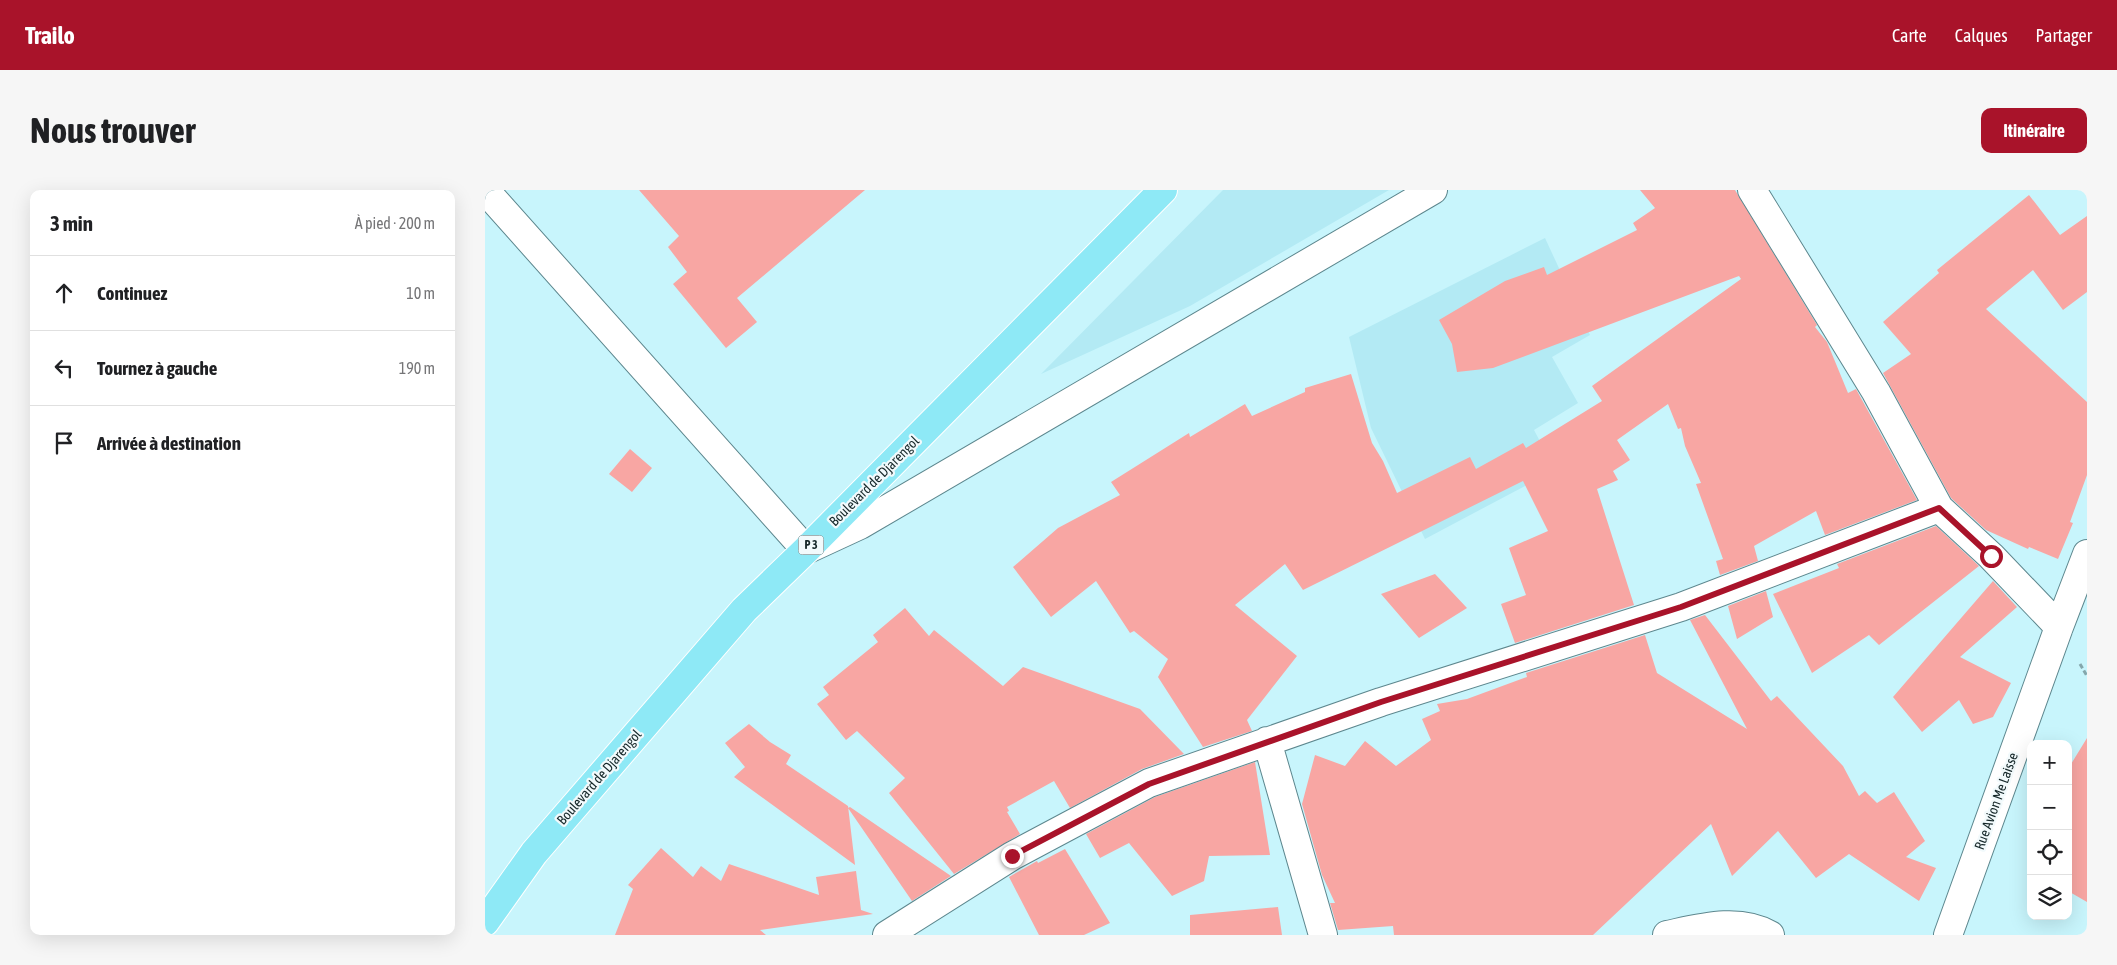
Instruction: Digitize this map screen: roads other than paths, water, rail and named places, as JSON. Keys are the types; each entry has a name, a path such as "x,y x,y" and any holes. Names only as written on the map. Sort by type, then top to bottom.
{"main road":[{"name":"Boulevard de Djarengol","path":"486,920 533,853 744,610 806,550 1163,190"}],"street":[{"path":"485,190 806,550 860,526 1433,190"},
{"path":"1752,190 1876,392 1939,508 1991,556 2059,627"},
{"path":"887,935 1012,856 1149,784 1267,741 1681,607 1939,508"},
{"name":"Rue Avion Me Laisse","path":"1948,935 2087,554"},
{"path":"1267,741 1323,935"},
{"path":"1667,935 1717,925 1759,928 1770,935"}]}
